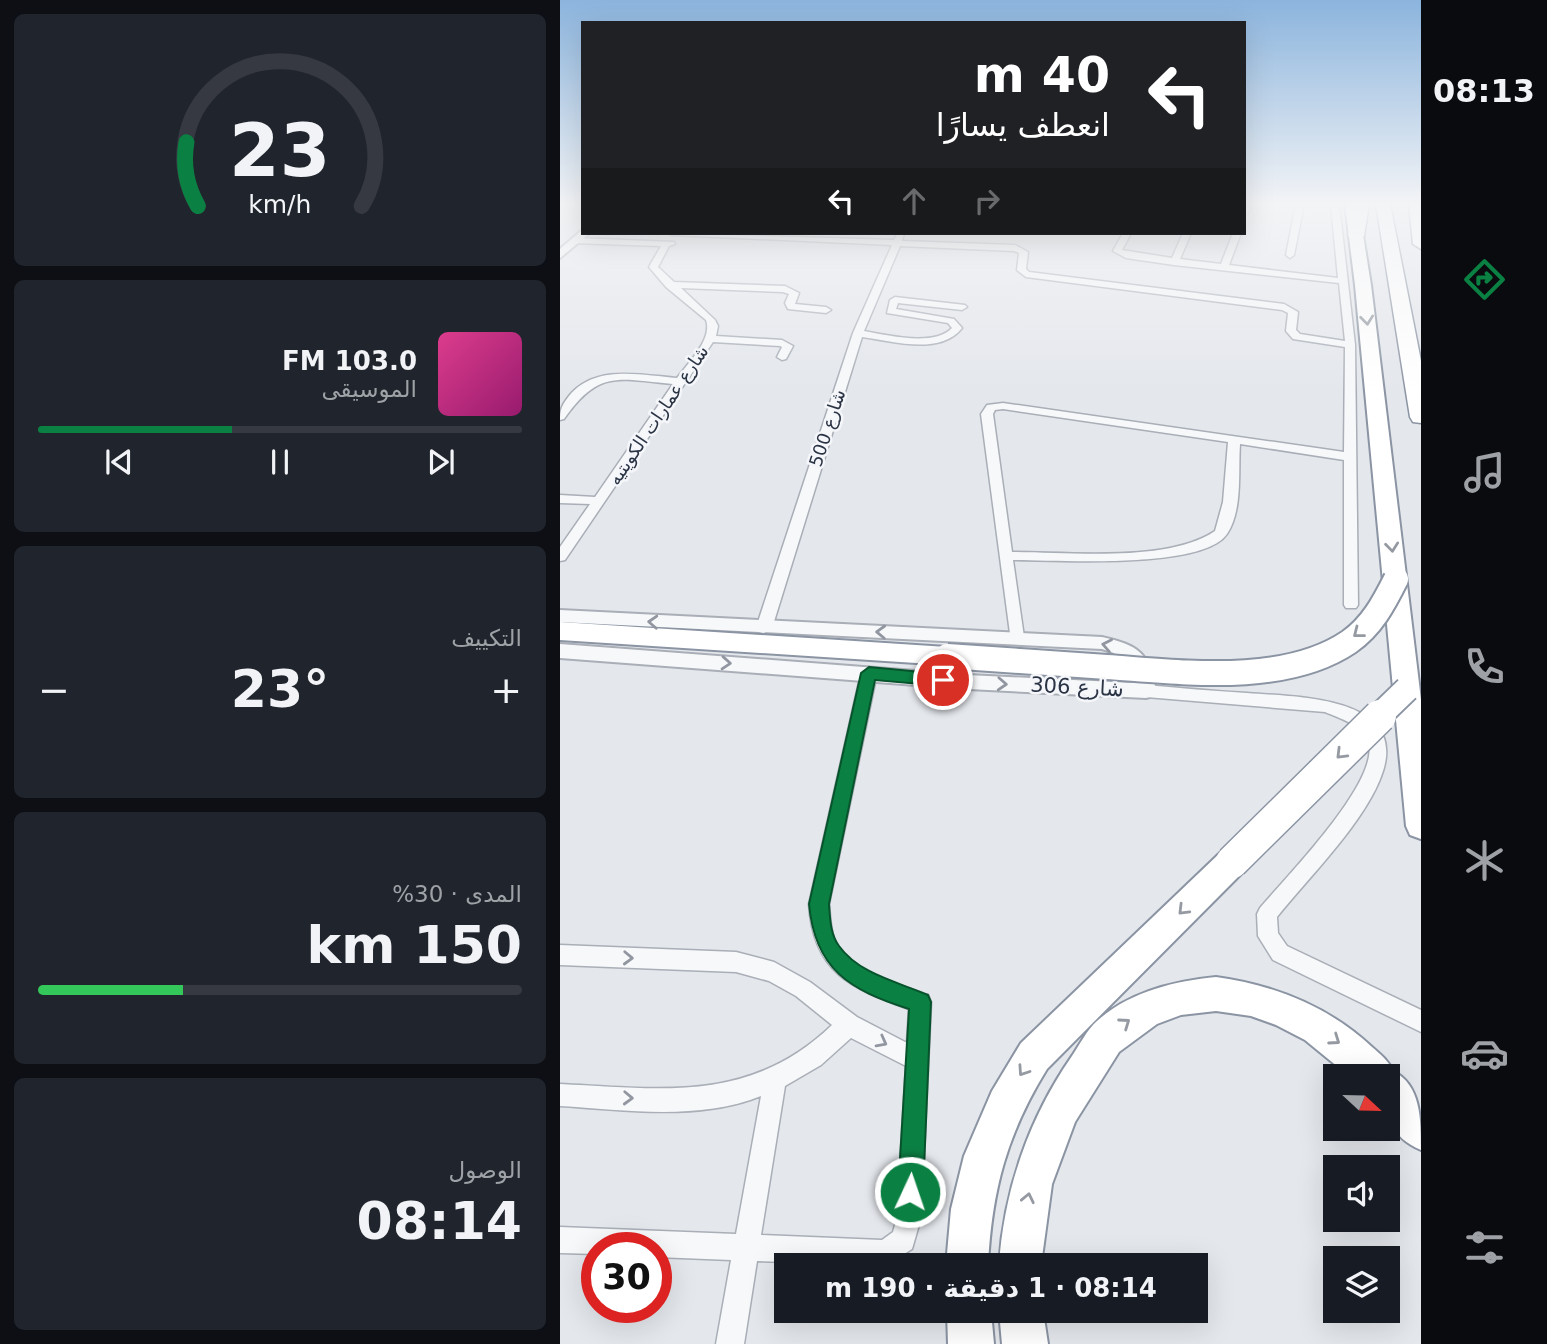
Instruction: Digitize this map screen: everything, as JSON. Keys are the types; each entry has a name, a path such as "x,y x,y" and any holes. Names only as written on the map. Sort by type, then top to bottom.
{"highway":[{"path":"1359,267 1421,826"},
{"path":"1394,267 1421,417"},
{"path":"560,631 1210,675 1236,674 1285,667 1308,660 1346,642 1362,631 1384,606 1395,579"},
{"path":"968,1253 971,1214 987,1143 1000,1111 1034,1056 1407,689"},
{"path":"1021,1253 1027,1199 1049,1130 1081,1074 1110,1034 1149,1006 1195,993 1244,996 1294,1013 1340,1044 1362,1064"},
{"path":"1400,1103 1421,1130"},
{"path":"970,1323 971,1344"},
{"path":"1022,1323 1025,1344"}],"street":[{"path":"653,267 669,285 788,289 794,293 791,307 826,310"},
{"name":"شارع 500","path":"764,628 858,333 886,267"},
{"path":"1021,267 1026,274 1284,307 1293,312 1291,331 1297,337 1350,345"},
{"path":"1224,267 1345,281"},
{"path":"1343,267 1350,345 1351,605"},
{"name":"شارع عمارات الكويتيه","path":"560,557 710,339 713,327 710,318 669,285"},
{"path":"858,333 930,342 946,339 956,332 955,325 945,319 890,311 895,300 962,307"},
{"path":"710,339 782,343 788,346 782,357"},
{"path":"560,417 582,389 598,380 617,378 681,382"},
{"path":"1016,637 987,414 991,407 1003,405 1351,457"},
{"path":"1006,556 1171,554 1208,543 1221,533 1226,518 1234,439"},
{"path":"560,499 600,501"},
{"name":"شارع 306","path":"560,617 1102,643 1133,654 1143,665 1146,691 968,682 560,652"},
{"path":"560,1240 886,1253 903,1240 909,1218 920,1002 884,991 848,969 830,951 821,928 819,904 869,673"},
{"path":"1146,691 1326,706 1355,717 1376,736 1378,748 1375,770 1367,788 1344,822 1268,914 1266,928 1280,953 1421,1021"},
{"path":"560,955 736,961 774,972 803,989 849,1025 917,1060"},
{"path":"560,1095 692,1101 734,1093 775,1078 813,1057 849,1025"},
{"path":"730,1344 775,1078"}],"route":[{"path":"910,1192 920,1002 884,991 848,969 830,951 821,928 819,904 869,673 943,680"}]}
